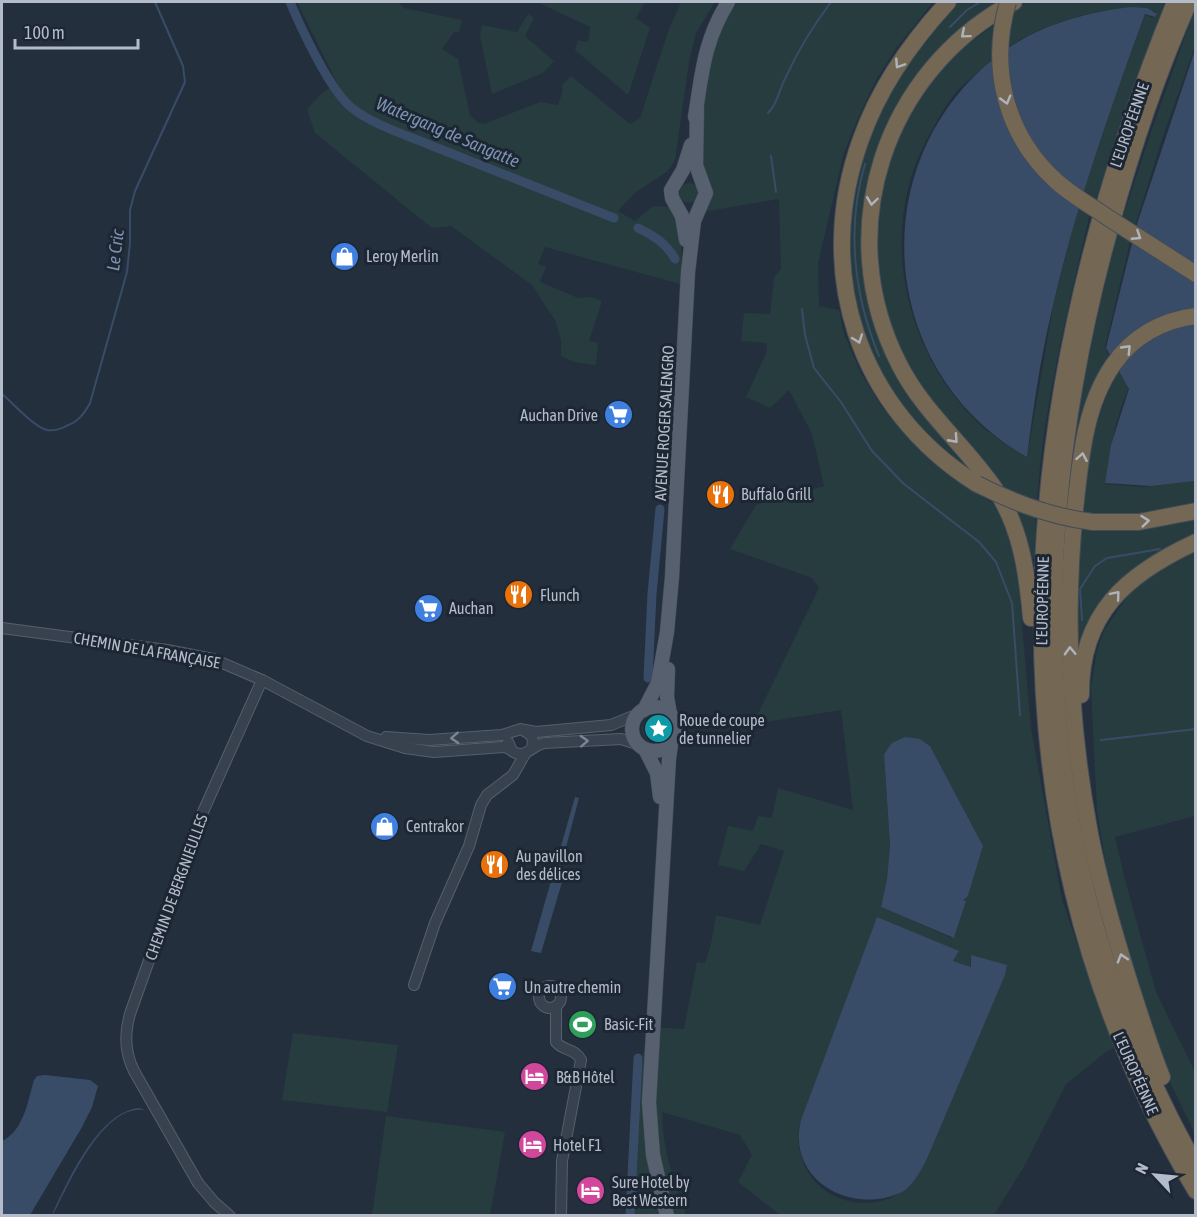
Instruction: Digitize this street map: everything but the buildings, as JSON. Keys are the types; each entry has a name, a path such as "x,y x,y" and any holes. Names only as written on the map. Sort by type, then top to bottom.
{"highway":[{"path":"948,2 918,37 884,90 865,128 853,163 841,235 842,268 852,324 866,359 885,395 900,417 929,447 977,484 1016,502 1041,512 1094,522 1139,522 1196,511"},
{"path":"1008,2 1000,33 1001,84 1010,116 1025,145 1046,171 1071,193 1196,274"},
{"path":"1014,2 984,19 950,48 930,70 902,111 875,182 870,214 869,256 877,306 899,364 924,404 990,482 1014,524 1028,582 1037,711 1049,762"},
{"name":"L'EUROPÉENNE","path":"1175,2 1134,111 1099,219 1072,328 1058,407 1046,504 1041,592 1042,680 1049,762 1067,864 1099,981 1141,1086 1196,1191"},
{"name":"L'EUROPÉENNE","path":"1189,2 1133,153 1104,252 1083,338 1070,408 1060,488 1054,566 1053,623 1061,758 1071,822 1088,900 1127,1021 1160,1097 1196,1166"},
{"path":"1196,316 1169,322 1135,340 1113,366 1096,398 1085,435 1077,489 1071,559 1069,642 1073,714 1093,848 1110,916 1158,1069 1196,1152"},
{"path":"1110,916 1095,828 1085,740 1081,688 1085,655 1097,622 1122,588 1154,562 1196,542"}],"main road":[{"path":"697,108 687,160 673,184 671,193 677,205 688,210 702,204 706,193 697,170 696,160 699,83 713,30 728,2"},
{"path":"677,179 692,175 703,182"},
{"name":"AVENUE ROGER SALENGRO","path":"670,714 667,688 688,272 694,221 702,204"},
{"name":"AVENUE ROGER SALENGRO","path":"677,205 682,216 688,272"},
{"name":"AVENUE ROGER SALENGRO","path":"641,712 657,687 665,649 672,577"},
{"path":"663,856 658,776 632,729 641,712 659,708 670,714 676,728 669,754 649,1102 653,1155 667,1215"},
{"path":"641,747 659,751 671,744"}],"street":[{"name":"CHEMIN DE LA FRANÇAISE","path":"2,628 199,656 229,664 349,727 382,742 418,751 504,747 511,750"},
{"name":"CHEMIN DE BERGNIEULLES","path":"230,1215 214,1202 198,1183 127,1055 125,1040 129,1016 198,823 262,680"},
{"path":"509,779 514,763 508,740 513,732 606,726 619,723 641,712"},
{"name":"CHEMIN DE LA FRANÇAISE","path":"349,727 405,740 477,737 513,732"},
{"path":"414,986 435,923 469,846 481,805 487,795 509,779 528,751 532,738 525,730"},
{"path":"511,750 517,754 543,743 621,739 641,747"},
{"path":"556,1006 555,1042 575,1052 581,1064 562,1161 561,1215"}],"green space":[{"path":"297,2 398,2 404,8 462,20 459,32 454,32 442,49 458,59 470,115 478,123 484,124 540,102 558,105 563,90 561,86 571,76 630,124 640,118 669,29 681,2 715,2 696,33 689,62 675,160 668,171 636,192 618,211 635,221 653,206 670,207 680,234 680,284 545,247 538,264 546,267 540,282 578,298 590,297 602,301 589,341 598,343 596,365 574,362 561,356 561,340 556,322 532,285 451,226 432,228 315,133 307,109 321,94 337,83"},
{"path":"537,2 645,2 636,18 650,28 628,95 575,50 578,40 586,42 589,39 590,27"},
{"path":"735,2 933,2 897,47 877,78 844,153 818,263 819,306 839,310 844,334 861,373 881,406 906,436 942,469 998,507 1015,543 1031,728 1062,900 1114,1048 1066,1084 1025,1165 994,1215 780,1215 738,1182 752,1155 740,1135 662,1112 666,1152 686,1215 632,1216 640,1077 647,1027 684,1029 697,962 705,963 716,915 760,925 784,851 761,844 744,871 718,865 728,826 753,831 758,816 772,818 778,788 853,810 841,710 753,724 819,588 812,578 730,549 756,505 824,486 812,434 789,390 770,408 746,397 767,351 766,343 741,341 744,313 770,314 774,278 781,269 779,199 702,212 709,204 712,194 710,183 702,172 703,95 709,58 719,30","holes":["920,739 930,746 983,846 968,896 963,900 966,901 955,936 952,938 881,907 887,879 890,845 884,754 885,751","877,917 948,947 958,954 953,961 971,967 970,958 1007,968 926,1161 914,1181 890,1198 858,1203 843,1200 829,1193 807,1171 799,1145 799,1127"]},
{"path":"954,2 997,2 968,23 938,53 869,189 882,339 975,471 960,468 884,387 849,293 850,193 887,93"},
{"path":"1027,2 1165,2 1095,202 1082,194 1099,140 1145,15 1153,18 1156,12 1120,9 1078,17 1038,31 1005,49 1012,11"},
{"path":"1195,8 1193,32 1195,47 1164,133 1135,226 1122,220"},
{"path":"528,14 534,18 525,36 554,61 543,73 492,94 480,36 482,25 517,32"},
{"path":"998,22 993,58 956,92 944,109 927,139 912,174 904,211 902,249 906,287 915,323 930,358 950,391 975,420 987,431 1027,457 1054,301 1079,204 1090,213 1051,394 1037,504 1002,491 913,378 892,333 879,281 879,200 886,170 905,121 936,74 955,54"},
{"path":"685,183 693,183 699,189 699,197 693,203 685,203 679,197 679,189"},
{"path":"1118,230 1131,238 1105,347 1110,360 1065,502 1077,414"},
{"path":"1119,371 1129,387 1117,422 1105,484 1143,487 1195,481 1195,505 1139,515 1081,514 1097,423"},
{"path":"1014,509 1035,518 1034,559 1028,558"},
{"path":"1195,518 1195,537 1155,556 1082,649 1074,647 1078,526 1152,527"},
{"path":"1195,552 1195,816 1115,837 1156,992 1195,1072 1195,1134 1171,1084 1125,951 1108,876 1097,811 1091,688 1097,650 1104,631 1136,584"},
{"path":"654,717 663,720 666,729 663,738 654,741 645,738 642,729 645,720"},
{"path":"293,1033 398,1045 387,1112 282,1100"},
{"path":"386,1116 505,1132 490,1215 372,1215"}],"water":[{"path":"1131,7 1147,8 1157,14 1155,17 1145,14 1070,237 1047,332 1027,457 977,420 940,374 916,321 905,265 907,208 923,152 952,101 996,57 1043,29 1077,17"},
{"path":"1195,50 1195,481 1151,486 1105,483 1111,445 1129,389 1106,348 1136,227"},
{"path":"905,737 920,739 930,746 983,846 968,896 963,900 966,901 954,938 881,907 887,879 890,845 884,754 892,743"},
{"path":"575,797 579,798 560,870 565,872 541,953 531,951"},
{"path":"877,917 959,951 953,961 971,967 971,955 1007,965 1005,975 919,1173 904,1191 884,1198 864,1199 845,1196 828,1188 814,1176 804,1160 799,1142 801,1120"},
{"path":"37,1076 90,1080 98,1086 92,1107 30,1215 2,1215 2,1141 20,1123 34,1080"},
{"path":"139,1108 148,1111 134,1110 121,1115 98,1137 52,1215 75,1168 97,1135 110,1122 124,1112"}],"waterway":[{"name":"Le Cric","path":"2,394 30,420 47,430 60,429 74,422 90,403 127,272 130,210 135,191 185,82 183,66 155,2"},
{"name":"Watergang de Sangatte","path":"290,2 326,74 343,100 352,108 370,120 392,130 614,218"},
{"path":"768,113 776,102 800,49 831,2"},
{"path":"950,27 967,10 980,2"},
{"path":"771,156 776,192"},
{"path":"865,164 856,212 855,261 864,310 879,356"},
{"path":"638,228 659,240 675,259"},
{"path":"802,309 805,335 814,368 841,402 872,451 904,484 979,542 996,562 1012,603 1020,715"},
{"path":"648,678 652,594 660,509"},
{"path":"1082,620 1080,589 1095,566 1107,558 1160,549"},
{"path":"1101,740 1196,729"},
{"path":"630,1216 638,1058"}],"place":[{"name":"Leroy Merlin","path":"345,256"},
{"name":"Auchan Drive","path":"619,415"},
{"name":"Buffalo Grill","path":"720,494"},
{"name":"Flunch","path":"519,595"},
{"name":"Auchan","path":"428,608"},
{"name":"Roue de coupe de tunnelier","path":"658,729"},
{"name":"Centrakor","path":"385,826"},
{"name":"Au pavillon des délices","path":"495,865"},
{"name":"Un autre chemin","path":"503,987"},
{"name":"Basic-Fit","path":"583,1024"},
{"name":"B&B Hôtel","path":"535,1077"},
{"name":"Hotel F1","path":"532,1145"},
{"name":"Sure Hotel by Best Western","path":"591,1191"}]}
